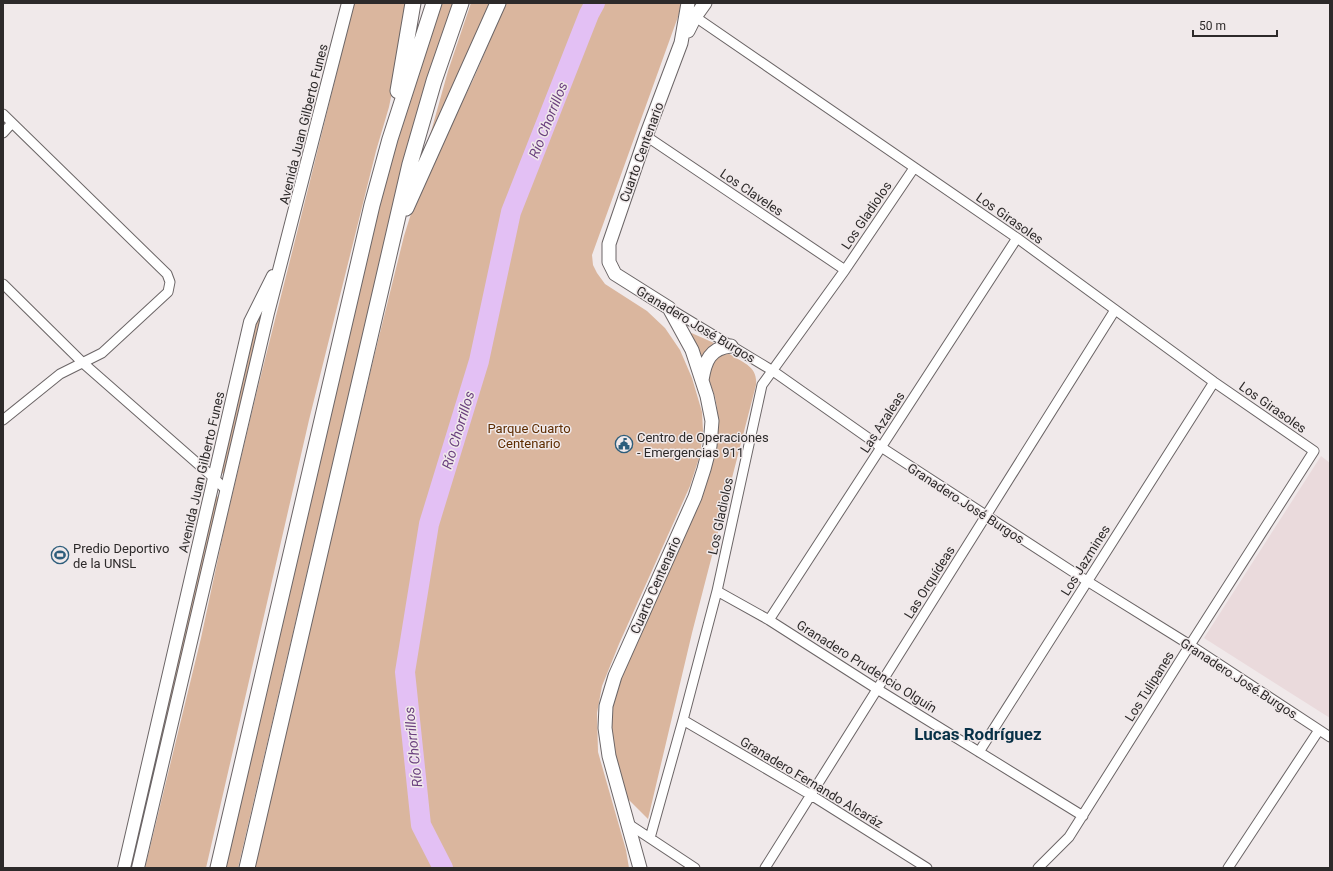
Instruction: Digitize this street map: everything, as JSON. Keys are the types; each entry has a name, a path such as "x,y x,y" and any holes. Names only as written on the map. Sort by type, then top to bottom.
{"highway":[{"path":"390,139 413,3"},
{"path":"218,868 364,235 390,139 434,3"},
{"path":"247,868 410,164 434,81 461,3"},
{"path":"392,242 498,3"}],"main road":[{"name":"Cuarto Centenario","path":"609,262 609,244 646,136 681,43 690,10 705,3"},
{"name":"Granadero José Burgos","path":"609,262 615,274 669,308"},
{"name":"Cuarto Centenario","path":"640,868 609,756 605,728 606,706 615,676 695,498 710,446 712,421 707,396 692,350 669,308"},
{"path":"702,380 706,362 711,354 718,349 731,346"}],"street":[{"name":"Avenida Juan Gilberto Funes","path":"138,868 268,313 285,252 348,3"},
{"name":"Los Girasoles","path":"690,10 1016,238 1214,382 1314,452"},
{"path":"3,114 167,274 170,282 168,292 102,353 60,374 3,420"},
{"path":"3,133 12,123"},
{"name":"Los Claveles","path":"646,136 845,270"},
{"name":"Los Gladiolos","path":"650,838 717,591 762,385 845,270 914,168"},
{"name":"Las Azaleas","path":"769,620 1016,238"},
{"name":"Avenida Juan Gilberto Funes","path":"124,868 250,322 285,252"},
{"path":"3,284 83,363 226,490"},
{"name":"Granadero José Burgos","path":"669,308 773,371 881,447 1087,581 1190,645 1330,737"},
{"name":"Las Orquídeas","path":"765,868 1115,310"},
{"name":"Los Jazmines","path":"979,752 1214,382"},
{"name":"Los Tulipanes","path":"1038,868 1070,837 1084,816 1190,645 1314,452"},
{"name":"Granadero Prudencio Olguín","path":"717,591 769,620 877,689 1084,816"},
{"name":"Granadero Fernando Alcaráz","path":"683,720 810,795 927,868"},
{"path":"1228,868 1319,730"},
{"path":"627,824 695,868"}],"shaded area":[{"path":"1321,456 1330,463 1330,718 1204,638"}],"green space":[{"path":"354,3 408,3 389,107 376,151 309,420 206,868 145,868 201,638 226,521 256,395"},
{"path":"440,3 453,3 397,188 238,868 224,868 378,206 399,132"},
{"path":"471,3 490,3 429,139 448,71"},
{"name":"Parque Cuarto Centenario","path":"506,3 681,3 679,14 592,255 593,265 605,284 647,311 665,328 680,350 692,378 702,412 703,431 700,455 690,486 619,644 602,686 597,713 598,752 626,850 629,868 255,868 330,543 404,236 414,204 429,169 473,80"},
{"path":"257,318 261,319 225,474 221,473"},
{"path":"687,331 714,343 708,349 702,362"},
{"path":"724,352 728,353 752,369 755,373 756,385 692,633 648,819 628,799 618,768 612,738 612,715 614,700 635,644 671,567 699,501 716,447 718,428 715,397 709,380 709,364"},
{"path":"216,494 219,499 158,759 154,758"},
{"path":"152,767 156,768 146,812 142,811"}],"waterway":[{"name":"Río Chorrillos","path":"443,868 421,825 405,672 429,524 479,361 511,212 589,14 595,3"}],"place":[{"name":"Centro de Operaciones - Emergencias 911","path":"624,444"},
{"name":"Predio Deportivo de la UNSL","path":"60,555"}],"district":[{"name":"Lucas Rodríguez","path":"978,734"}]}
